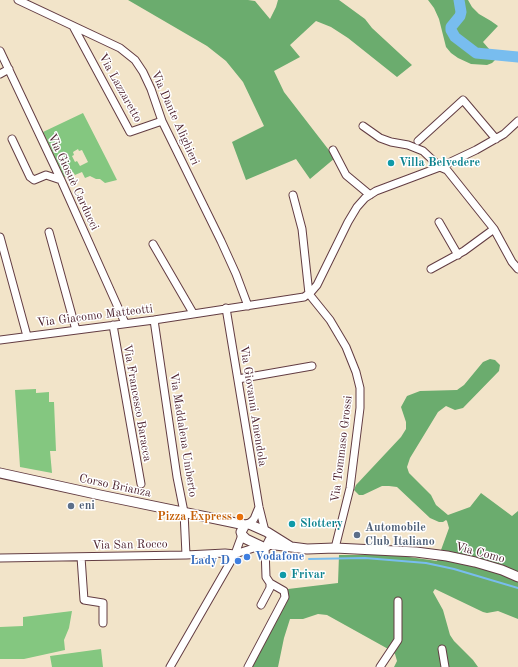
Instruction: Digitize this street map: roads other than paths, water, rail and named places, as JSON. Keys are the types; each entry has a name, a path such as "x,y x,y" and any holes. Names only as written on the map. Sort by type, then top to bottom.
{"main road":[{"name":"Corso Brianza","path":"0,473 226,521 244,529"},
{"name":"Via Como","path":"244,529 267,533 291,547"},
{"path":"244,529 246,539 264,546 270,540 267,533"},
{"name":"Via Como","path":"264,546 307,549 335,548 416,552 447,556 475,562 502,570 518,577"}],"street":[{"name":"Via Dante Alighieri","path":"18,0 120,48 135,60 143,72 151,89 162,121 221,241 248,306"},
{"name":"Via Lazzaretto","path":"73,26 130,132 162,121"},
{"name":"Via Giosuè Carducci","path":"0,51 61,180 125,323"},
{"path":"0,74 8,69"},
{"path":"418,141 463,100 496,139"},
{"path":"309,294 318,282 350,218 360,203 370,195 440,167 476,150 496,139 518,121"},
{"path":"363,126 380,138 391,142 408,145 423,151 440,167 450,173 494,229 512,262 518,269"},
{"path":"12,139 30,177 34,180 46,175 61,180"},
{"path":"333,150 346,175 370,195"},
{"path":"293,195 302,229 309,294"},
{"path":"439,222 458,255"},
{"path":"431,269 458,255 494,229"},
{"path":"49,232 76,330"},
{"path":"0,237 27,336"},
{"path":"153,244 193,313"},
{"name":"Via Giacomo Matteotti","path":"0,340 154,320 299,298 309,294"},
{"name":"Via Tommaso Grossi","path":"309,294 340,336 354,364 358,380 360,405 349,496 335,548"},
{"name":"Via Giovanni Amendola","path":"226,308 259,507 267,533"},
{"name":"Via Maddalena Umberto","path":"154,320 184,512 186,555"},
{"name":"Via Francesco Baracca","path":"113,325 141,484"},
{"path":"238,378 312,366"},
{"path":"170,667 236,554 244,529 254,519 259,507"},
{"path":"225,553 238,544"},
{"path":"248,667 285,597 284,591 270,583 266,577 264,546"},
{"name":"Via San Rocco","path":"0,558 236,554 264,546"},
{"path":"81,557 84,600 103,603 103,623"},
{"path":"261,605 270,588 270,583"},
{"path":"380,667 398,640 398,601"},
{"path":"442,650 445,667"}],"waterway":[{"path":"459,0 461,12 460,16 451,27 455,37 476,53 518,57"},
{"path":"309,559 365,558 426,563 454,569 518,588"}],"place":[{"name":"Villa Belvedere","path":"391,163"},
{"name":"eni","path":"71,506"},
{"name":"Pizza Express","path":"240,517"},
{"name":"Slottery","path":"292,524"},
{"name":"Automobile Club Italiano","path":"357,535"},
{"name":"Vodafone","path":"247,557"},
{"name":"Lady D","path":"238,561"},
{"name":"Frivar","path":"283,575"}]}
